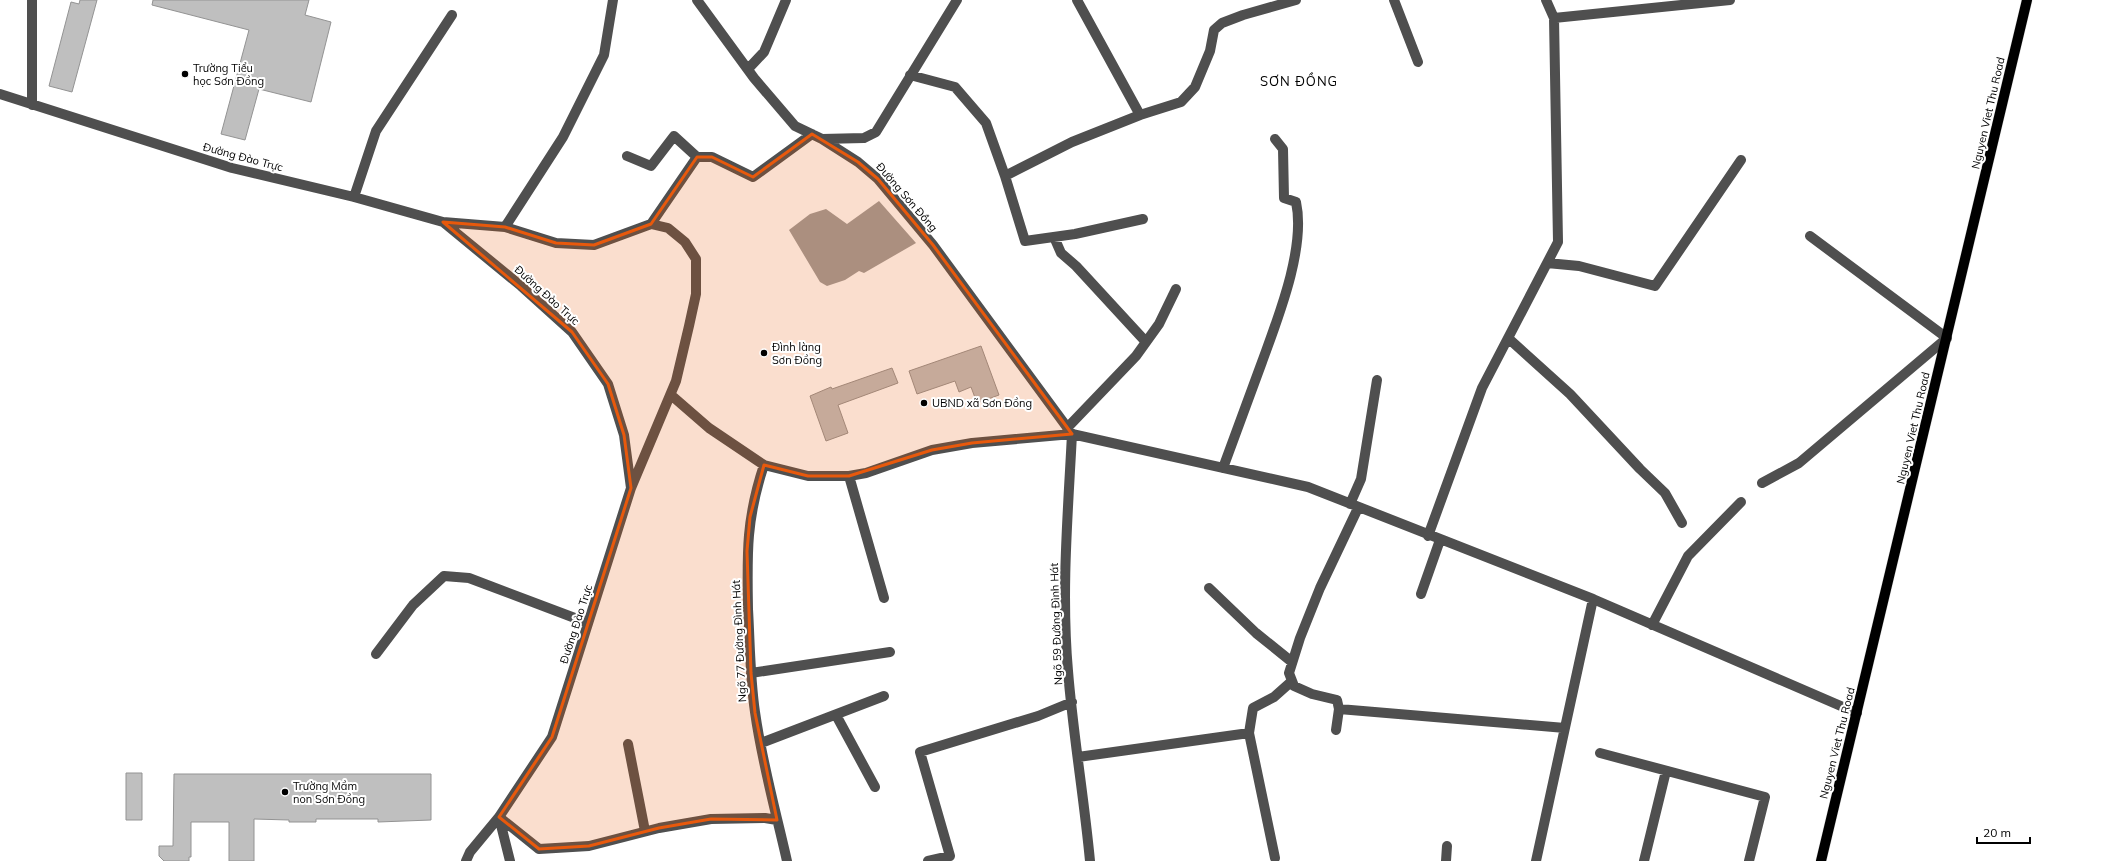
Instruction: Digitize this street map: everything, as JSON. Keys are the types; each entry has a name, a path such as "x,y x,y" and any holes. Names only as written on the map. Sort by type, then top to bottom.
{"main road":[{"name":"Nguyen Viet Thu Road","path":"1821,861 2027,0"}],"street":[{"path":"32,0 32,105"},
{"path":"505,227 562,137 604,54 613,0"},
{"name":"Đường Sơn Đồng","path":"697,0 748,69 795,126 822,139 858,162 878,179 933,245 1069,431"},
{"path":"748,69 764,52 786,0"},
{"path":"822,139 864,138 876,132 957,0"},
{"path":"1077,0 1140,115"},
{"path":"1006,176 1072,142 1140,115 1181,102 1195,87 1210,51 1214,30 1222,23 1243,15 1296,0"},
{"path":"1394,0 1418,62"},
{"path":"1428,536 1482,388 1558,242 1554,18 1546,0"},
{"path":"1554,18 1730,0"},
{"path":"354,196 376,131 452,15"},
{"path":"910,75 955,87 986,124 1006,176 1025,241 1075,234 1143,219"},
{"name":"Đường Đào Trực","path":"0,94 232,168 354,196 442,222 521,286 572,332 608,384 624,435 631,488 552,737 500,817 470,852 466,861"},
{"path":"627,156 651,166 674,136 698,157 712,157 753,177 812,134"},
{"path":"1223,468 1280,312 1294,258 1298,226 1298,212 1296,202 1284,198 1283,149 1275,139"},
{"path":"651,224 698,157"},
{"path":"1547,263 1579,266 1654,286 1741,160"},
{"path":"442,222 505,227 556,243 594,245 651,224 668,228 685,242 696,259 696,294 676,381 631,488"},
{"path":"1762,483 1799,463 1947,338 1810,236"},
{"path":"1054,237 1061,253 1076,266 1146,342"},
{"path":"1069,431 1136,356 1159,324 1176,289"},
{"path":"1508,338 1570,394 1640,469 1665,493 1682,523"},
{"path":"1336,730 1339,709 1337,700 1312,694 1294,686 1289,673 1320,588 1354,506 1361,479 1377,380"},
{"path":"670,395 709,428 764,465 808,476 849,476 866,473 932,450 965,444 1069,431 1308,487 1428,536 1593,599 1857,713"},
{"name":"Ngõ 59 Đường Đình Hát","path":"1069,431 1065,581 1068,670 1090,861"},
{"name":"Ngõ 77 Đường Đình Hát","path":"764,465 751,511 747,551 750,672 760,743 787,861"},
{"path":"849,476 884,598"},
{"path":"1652,625 1688,556 1741,502"},
{"path":"1421,594 1440,540"},
{"path":"376,654 413,605 444,576 469,578 588,623"},
{"path":"1209,588 1256,633 1292,662"},
{"path":"1536,861 1593,599"},
{"path":"750,672 890,652"},
{"path":"1275,858 1249,733 1254,708 1274,697 1292,681"},
{"path":"760,743 884,696"},
{"path":"928,861 950,856 920,752 1038,716 1072,702"},
{"path":"1339,709 1565,728"},
{"path":"836,715 875,787"},
{"path":"1078,757 1249,733"},
{"path":"628,744 645,831"},
{"path":"1600,753 1765,797 1749,861"},
{"path":"1644,861 1666,771"},
{"path":"500,817 539,849 589,846 645,831 711,819 765,818 777,820"},
{"path":"500,817 510,861"},
{"path":"1446,861 1447,846"}],"highlighted area":[{"path":"812,134 858,162 878,179 933,245 1072,434 972,443 932,450 849,476 808,476 764,465 750,517 747,551 751,673 755,713 777,820 711,819 659,828 589,846 539,849 499,817 552,737 631,488 624,435 608,384 572,332 443,222 505,227 556,243 594,245 651,224 697,157 712,157 753,177"}],"shaded area":[{"path":"879,201 916,243 864,273 859,271 845,280 827,286 820,282 789,230 810,214 826,209 847,224"}],"building":[{"path":"80,0 97,0 72,92 49,86 71,2 79,4"},
{"path":"153,0 309,0 305,15 331,22 311,102 259,89 245,140 221,134 249,30 152,5"},
{"path":"981,346 999,395 977,403 971,387 959,392 955,381 917,394 909,371"},
{"path":"892,368 898,383 838,405 848,433 826,441 810,396 831,387 832,389"},
{"path":"126,773 142,773 142,820 126,820"},
{"path":"174,774 431,774 431,820 378,822 378,819 316,819 316,822 289,822 289,820 254,819 254,861 229,861 229,822 191,822 191,857 189,857 189,861 164,861 159,856 159,846 173,846"}],"place":[{"name":"Trường Tiểu học Sơn Đồng","path":"185,74"},
{"name":"Đình làng Sơn Đồng","path":"764,353"},
{"name":"UBND xã Sơn Đồng","path":"924,403"},
{"name":"Trường Mầm non Sơn Đồng","path":"285,792"}],"district":[{"name":"SƠN ĐỒNG","path":"1299,81"}]}
